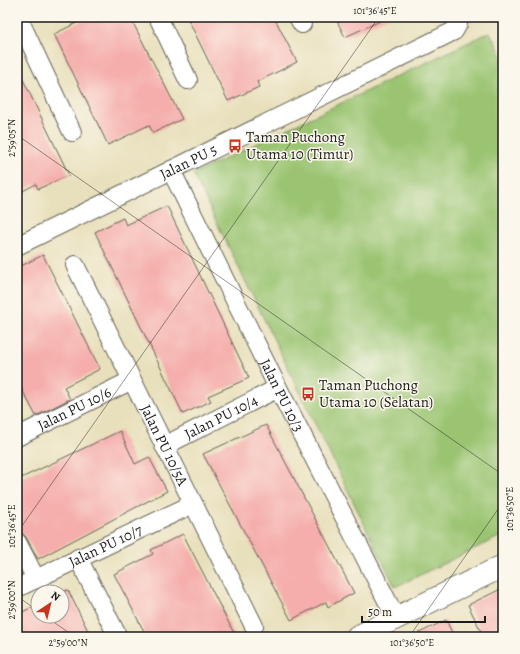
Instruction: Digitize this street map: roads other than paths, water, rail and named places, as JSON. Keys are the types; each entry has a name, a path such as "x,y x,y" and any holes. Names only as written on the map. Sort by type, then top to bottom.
{"street":[{"path":"18,17 72,132"},
{"path":"158,17 188,80"},
{"name":"Jalan PU 5","path":"17,246 454,31 458,24 457,17"},
{"name":"Jalan PU 10/3","path":"171,170 278,388 396,618"},
{"name":"Jalan PU 10/5A","path":"75,265 254,626"},
{"name":"Jalan PU 10/6","path":"17,437 132,380"},
{"name":"Jalan PU 10/4","path":"164,446 278,388"},
{"name":"Jalan PU 10/7","path":"17,588 193,504"},
{"path":"17,542 36,579"},
{"path":"78,558 118,637"},
{"path":"357,637 503,566"}],"place":[{"name":"Taman Puchong Utama 10 (Timur)","path":"235,146"},
{"name":"Taman Puchong Utama 10 (Selatan)","path":"308,394"}]}
